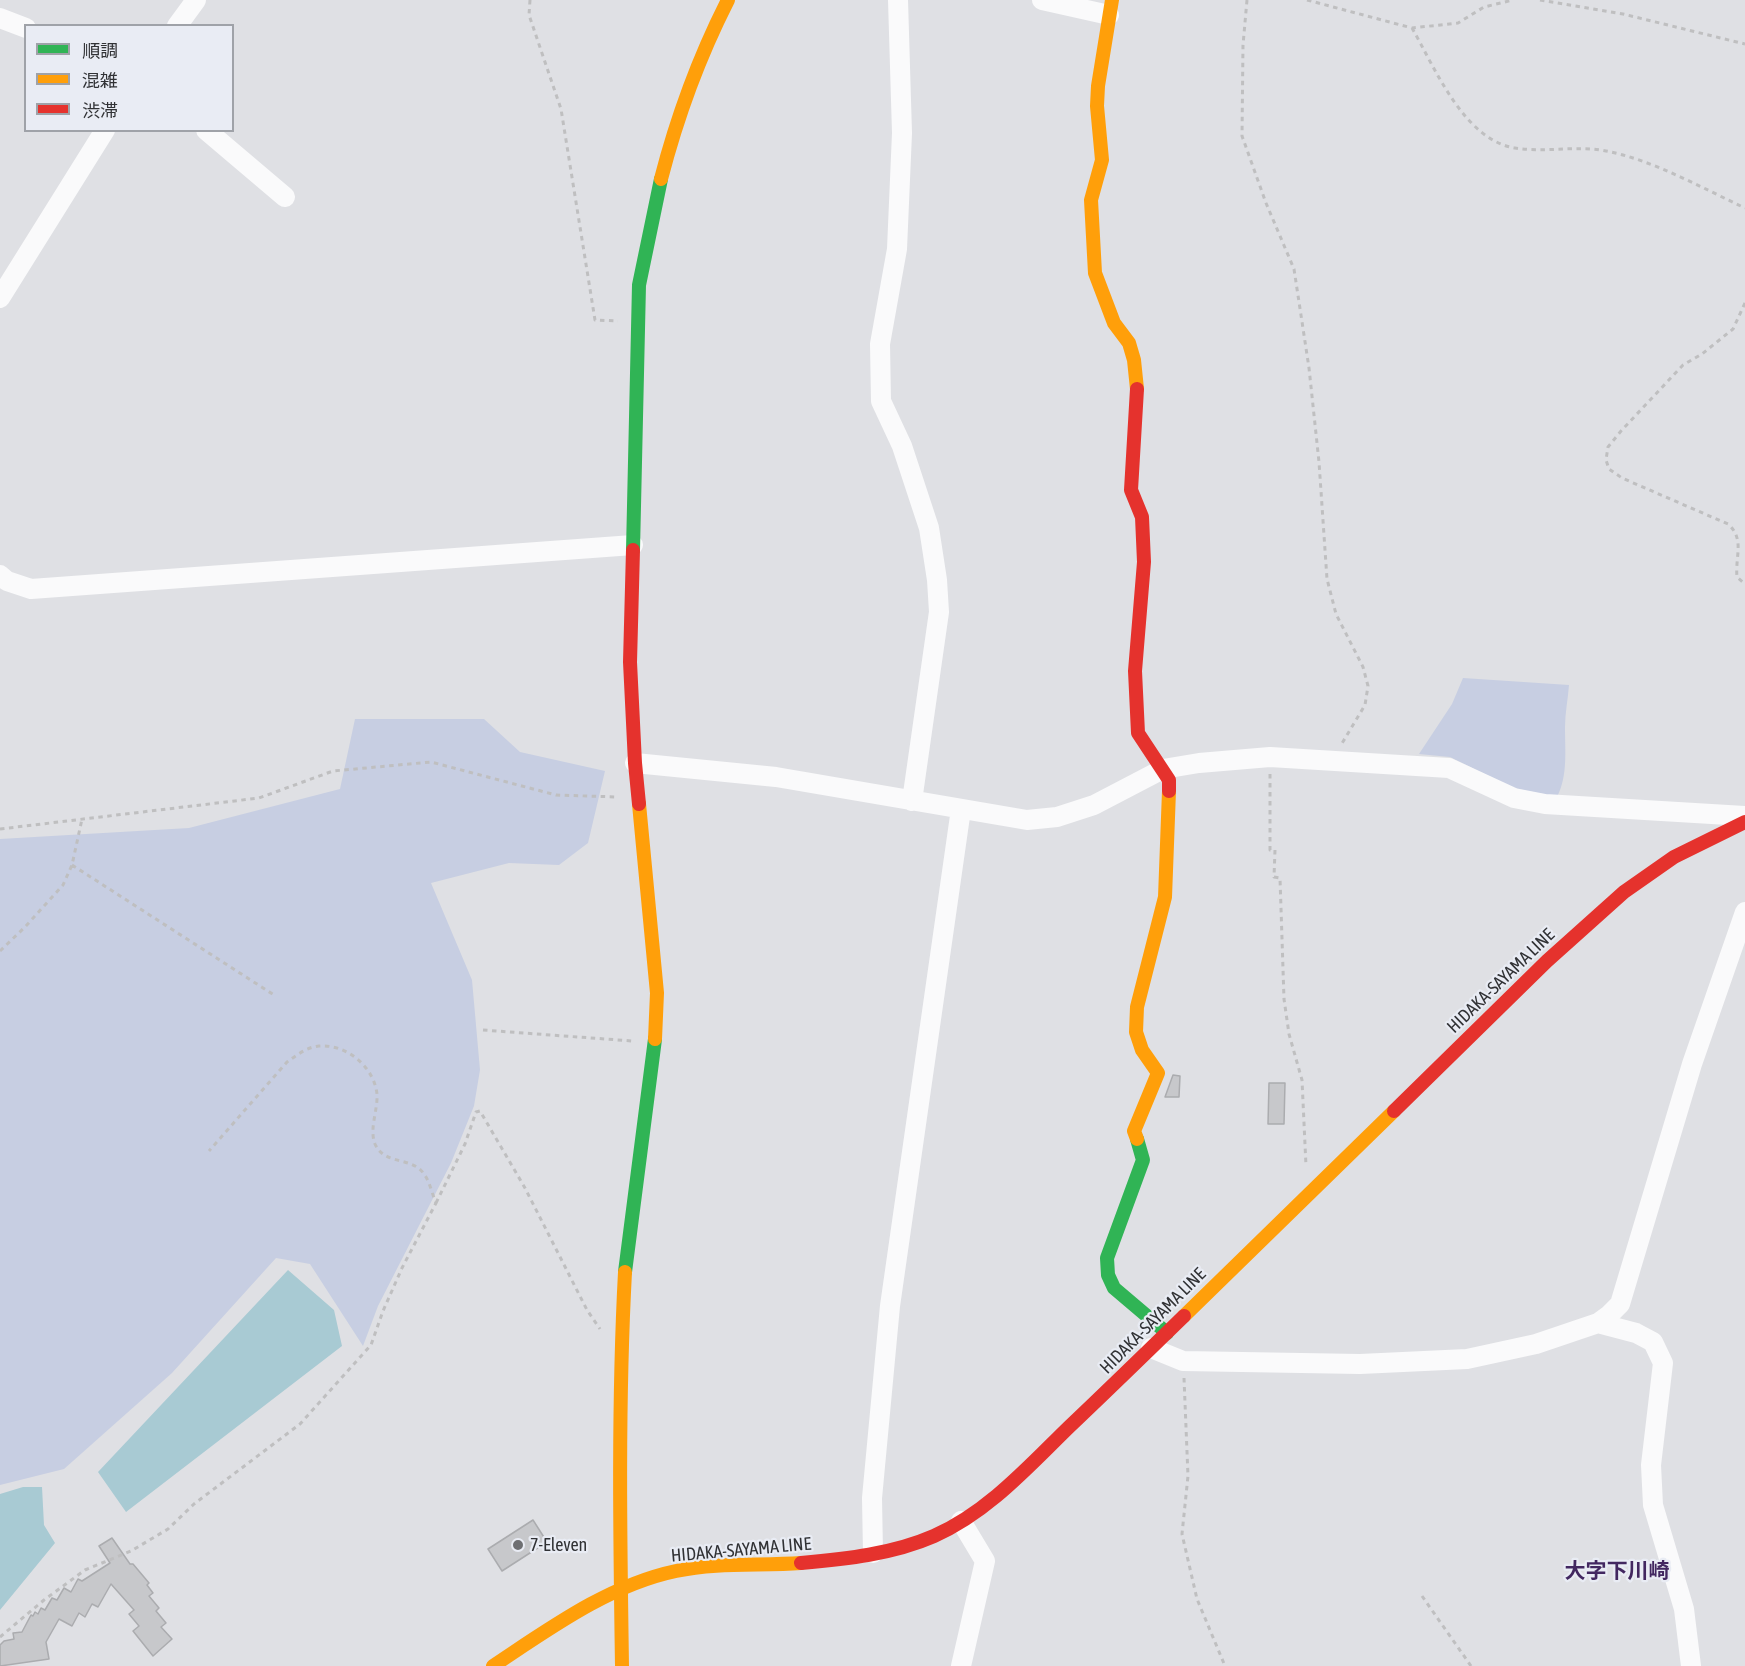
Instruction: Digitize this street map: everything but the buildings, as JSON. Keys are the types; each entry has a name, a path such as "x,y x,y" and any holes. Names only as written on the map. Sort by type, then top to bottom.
{"street":[{"path":"178,24 196,0"},
{"path":"622,1666 619,1463 625,1269 655,1044 657,993 634,763 630,662 639,285 649,226 662,174 698,65 728,0"},
{"path":"898,0 902,145 897,249 880,344 880,392 881,401 903,446 929,528 939,612 912,801"},
{"path":"1042,0 1111,8 1097,106 1102,160 1092,200 1095,273 1114,323 1129,343 1134,360 1137,385 1131,490 1142,517 1144,562 1135,671 1138,733 1169,780 1165,897 1137,1007 1136,1032 1142,1050 1158,1073 1134,1131 1143,1160 1107,1258 1108,1275 1114,1288 1167,1333"},
{"path":"0,18 24,27"},
{"path":"0,298 104,132"},
{"path":"208,132 285,197"},
{"path":"0,575 7,581 31,589 633,545"},
{"path":"634,763 776,777 1027,820 1057,817 1094,805 1163,769 1199,763 1270,757 1449,768 1514,798 1545,804 1745,816"},
{"path":"873,1553 872,1498 890,1306 961,809"},
{"name":"HIDAKA-SAYAMA LINE","path":"493,1666 540,1636 645,1580 675,1571 707,1567 809,1562 873,1553 907,1546 936,1535 961,1521 999,1493 1034,1462 1547,961 1609,904 1652,871 1695,846 1745,822"},
{"path":"1152,1348 1183,1361 1360,1365 1467,1359 1536,1344 1598,1323 1609,1316 1620,1304 1692,1064 1745,912"},
{"path":"1598,1323 1636,1333 1653,1342 1663,1364 1651,1465 1653,1505 1684,1609 1691,1666"},
{"path":"961,1521 985,1561 961,1666"}],"path":[{"path":"530,0 529,15 561,109 595,320 638,321"},
{"path":"1247,0 1243,45 1242,136 1266,203 1294,269 1309,368 1319,462 1327,579 1336,614 1363,667 1368,686 1365,705 1331,759"},
{"path":"1307,0 1412,28 1458,23 1484,7 1513,0"},
{"path":"1540,0 1623,14 1745,44"},
{"path":"1412,28 1454,102 1474,126 1496,143 1516,148 1605,150 1646,163 1745,208"},
{"path":"1745,303 1732,329 1702,354 1683,365 1621,431 1608,447 1606,460 1609,469 1622,478 1728,524 1736,530 1740,542 1736,563 1737,577 1745,584"},
{"path":"1270,757 1270,850 1275,850 1274,877 1280,878 1284,999 1289,1034 1302,1080 1305,1163 1318,1184"},
{"path":"0,829 135,811 259,798 333,771 431,762 556,795 638,798"},
{"path":"0,951 63,885 72,866 82,819"},
{"path":"72,866 274,995"},
{"path":"483,1030 655,1044"},
{"path":"209,1151 287,1062 303,1051 318,1046 333,1047 360,1060 375,1084 377,1097 375,1144 385,1157 415,1165 424,1173 436,1203"},
{"path":"0,1637 44,1600 85,1570 131,1551 168,1529 194,1504 300,1424 371,1345 397,1279 465,1144 476,1112 480,1112 525,1188 587,1310 602,1332 621,1347"},
{"path":"1183,1361 1188,1476 1182,1534 1197,1599 1225,1666"},
{"path":"1422,1596 1471,1666"}],"shaded area":[{"path":"1463,678 1569,685 1565,722 1564,772 1557,797 1513,788 1450,757 1419,754 1452,704"},
{"path":"355,719 484,719 520,752 605,771 588,843 559,865 509,863 431,883 472,980 480,1070 474,1106 451,1163 378,1306 363,1346 310,1264 276,1258 172,1373 64,1469 0,1485 0,839 189,828 340,789"},
{"path":"288,1270 334,1310 342,1346 126,1512 98,1472"},
{"path":"23,1487 42,1487 44,1525 55,1543 0,1610 0,1494"}],"traffic: fast":[{"path":"633,550 639,285 661,179"},
{"path":"625,1272 655,1039"},
{"path":"1137,1139 1143,1160 1107,1258 1108,1275 1114,1288 1167,1333"}],"traffic: slow":[{"path":"661,179 690,88 728,0"},
{"path":"1112,0 1098,86 1097,106 1102,160 1091,200 1095,273 1114,323 1129,343 1134,360 1137,389"},
{"path":"1137,1139 1134,1131 1158,1073 1142,1050 1136,1032 1137,1007 1165,897 1169,791"},
{"path":"639,804 657,993 655,1039"},
{"path":"1184,1316 1394,1111"},
{"path":"622,1666 620,1419 625,1272"},
{"path":"493,1666 603,1597 651,1578 707,1566 801,1563"}],"traffic: jam":[{"path":"1137,389 1131,490 1142,517 1144,562 1135,671 1138,733 1169,780 1169,791"},
{"path":"633,550 630,662 639,804"},
{"path":"1394,1111 1547,961 1624,892 1674,857 1745,822"},
{"path":"801,1563 852,1557 902,1547 934,1536 972,1515 1023,1473 1184,1316"}],"place":[{"name":"7-Eleven","path":"518,1545"}],"district":[{"name":"大字下川崎","path":"1617,1571"}]}
